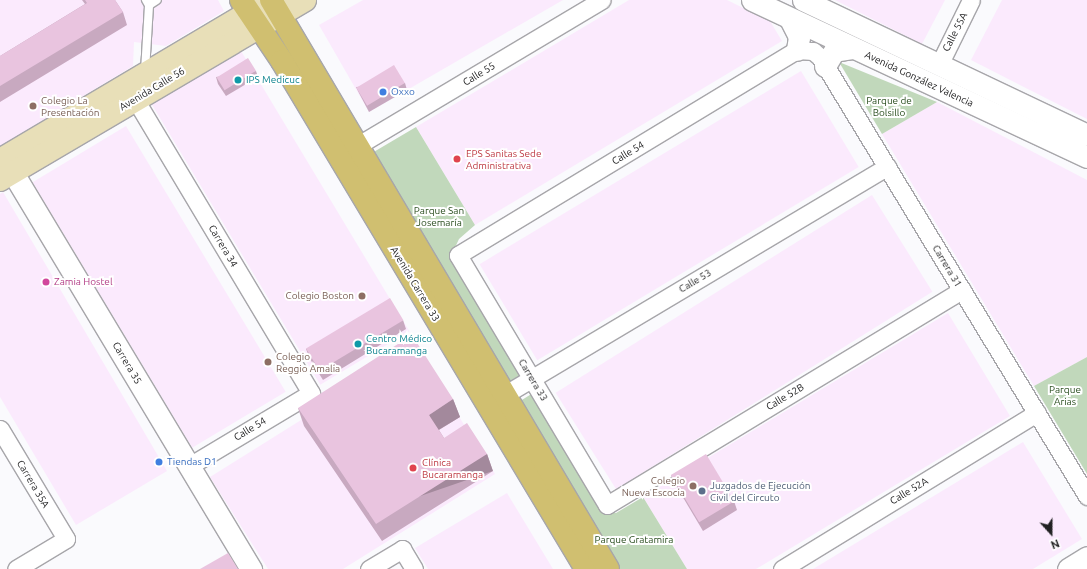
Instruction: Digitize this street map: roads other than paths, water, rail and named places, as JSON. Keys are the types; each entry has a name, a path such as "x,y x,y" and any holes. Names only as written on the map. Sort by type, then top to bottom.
{"main road":[{"name":"Avenida Calle 56","path":"4,167 145,74 250,12 273,5 305,0"},
{"name":"Avenida Carrera 33","path":"273,5 355,147 608,569"},
{"name":"Avenida Calle 56","path":"4,167 135,99 250,12"},
{"name":"Avenida Carrera 33","path":"250,12 586,569"}],"street":[{"name":"Calle 55","path":"355,147 602,0"},
{"name":"Avenida González Valencia","path":"752,0 1087,157"},
{"path":"802,0 1087,135"},
{"name":"Calle 55A","path":"938,64 971,0"},
{"path":"790,19 799,36 797,50"},
{"path":"825,66 834,51 852,48"},
{"name":"Carrera 31","path":"797,50 813,51 825,66 1087,496"},
{"name":"Calle 54","path":"458,255 797,50"},
{"name":"Carrera 34","path":"135,99 311,393"},
{"name":"Carrera 35","path":"4,167 251,569"},
{"name":"Calle 53","path":"504,395 887,167"},
{"name":"Carrera 33","path":"458,255 607,505"},
{"name":"Calle 52B","path":"607,505 962,290"},
{"name":"Calle 54","path":"189,466 311,393"},
{"name":"Calle 52A","path":"782,569 1037,414"},
{"name":"Carrera 35A","path":"0,429 66,539 16,569"},
{"path":"369,569 402,549 414,569"},
{"path":"1068,569 1087,558"}],"lane":[{"path":"145,74 148,2 157,0"}],"place":[{"name":"IPS Medicuc","path":"238,80"},
{"name":"Oxxo","path":"383,92"},
{"name":"Colegio La Presentación","path":"33,106"},
{"name":"EPS Sanitas Sede Administrativa","path":"457,159"},
{"name":"Zamia Hostel","path":"46,282"},
{"name":"Colegio Boston","path":"362,296"},
{"name":"Centro Médico Bucaramanga","path":"358,344"},
{"name":"Colegio Reggio Amalia","path":"268,362"},
{"name":"Tiendas D1","path":"159,462"},
{"name":"Clínica Bucaramanga","path":"413,468"},
{"name":"Colegio Nueva Escocia","path":"693,486"},
{"name":"Juzgados de Ejecución Civil del Circuto","path":"702,491"}],"park label":[{"name":"Parque de Bolsillo","path":"889,106"},
{"name":"Parque San Josemaría","path":"439,216"},
{"name":"Parque Arias","path":"1065,394"},
{"name":"Parque Gratamira","path":"634,540"}]}
